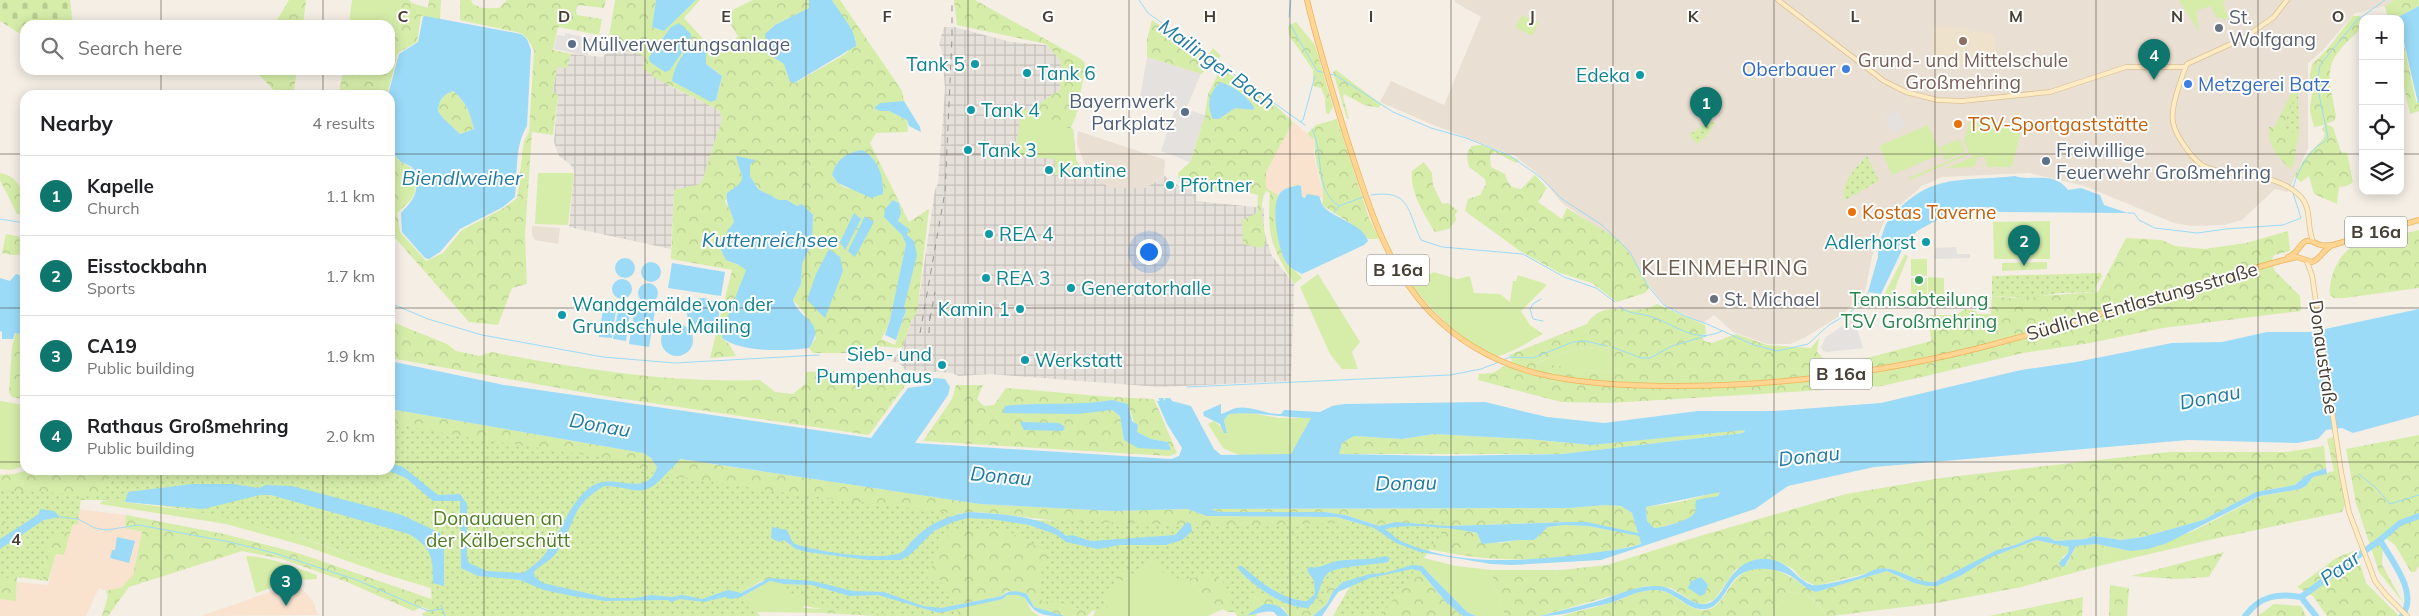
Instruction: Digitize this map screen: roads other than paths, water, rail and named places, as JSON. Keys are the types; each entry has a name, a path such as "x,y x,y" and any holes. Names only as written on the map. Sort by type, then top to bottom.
{"main road":[{"name":"Südliche Entlastungsstraße","path":"1307,0 1350,149 1382,238 1408,285 1442,323 1465,342 1509,366 1562,380 1636,385 1731,384 1835,375 1909,363 1977,348 2280,261"},
{"path":"1778,0 1880,78 1906,92 1925,98 1962,100 2038,93 2060,89 2118,69 2185,67"},
{"path":"2287,0 2274,17 2244,38 2189,62 2185,67 2172,118 2176,133 2193,157 2206,167 2264,178 2296,192 2306,205 2309,229 2313,241 2305,242 2309,229"},
{"name":"B 16a","path":"2313,241 2319,245 2333,244 2419,220"},
{"name":"B 16a","path":"2280,261 2299,250 2305,242"},
{"name":"B 16a","path":"2314,262 2321,253 2333,244"},
{"name":"B 16a","path":"2319,245 2321,253"},
{"path":"2299,250 2301,258 2307,262 2314,262"},
{"name":"B 16a","path":"2280,261 2301,258"},
{"name":"Donaustraße","path":"2307,262 2312,275 2346,498 2357,537 2367,564 2380,588 2407,616"},
{"name":"Donaustraße","path":"2312,275 2314,262"}],"water":[{"path":"656,0 696,0 664,31 652,27"},
{"path":"809,0 832,0 851,28 856,46 794,83 790,82 784,64 767,53 765,34 775,25 809,8"},
{"path":"2419,6 2419,103 2404,43 2404,15 2402,15"},
{"name":"Biendlweiher","path":"425,16 521,34 527,39 531,50 527,126 518,151 515,197 503,207 460,229 440,252 429,259 425,258 402,232 401,213 414,197 416,182 412,167 401,162 395,155 395,90 389,90 393,75 395,75 399,54 418,42 423,17","holes":["453,91 467,108 474,129 460,134 438,111 440,101 446,94"]},
{"path":"679,23 691,34 691,39 670,70 665,72 650,62 649,57 671,27"},
{"path":"695,43 706,51 706,64 722,76 716,100 711,102 672,81 680,60"},
{"path":"1220,82 1234,88 1243,95 1254,107 1253,110 1235,108 1219,119 1213,119 1209,104 1213,90"},
{"path":"904,101 920,127 921,132 909,126 907,120 889,111 880,111 874,108 880,103"},
{"path":"862,150 868,153 876,163 881,175 883,194 871,198 838,183 832,175 839,161 851,153"},
{"name":"Kuttenreichsee","path":"736,156 755,160 750,165 750,176 758,189 779,200 787,200 797,206 802,204 813,215 812,242 802,264 801,284 793,300 796,307 814,326 814,339 809,348 788,350 752,349 730,343 722,338 725,324 746,270 726,260 721,250 727,232 734,222 728,204 727,193 739,184 742,178"},
{"path":"2015,176 2021,178 2049,178 2056,180 2068,190 2081,188 2100,195 2104,205 2128,213 1999,212 1986,207 1955,210 1917,231 1903,248 1881,294 1868,292 1878,257 1878,242 1886,223 1903,205 1917,194 1946,182"},
{"path":"1298,185 1301,186 1302,197 1305,198 1307,194 1319,196 1324,207 1361,230 1368,241 1364,245 1302,274 1291,268 1280,248 1275,217 1277,199 1280,193"},
{"path":"893,200 899,203 901,213 898,221 909,229 907,235 914,241 917,255 904,307 906,310 896,340 885,335 906,244 902,235 884,217 885,209"},
{"path":"854,213 861,219 845,250 840,242"},
{"path":"865,216 874,222 855,257 848,251"},
{"path":"829,249 840,257 843,271 825,318 807,300 816,274"},
{"path":"625,258 632,261 635,268 632,275 625,278 618,275 615,268 618,261"},
{"path":"651,262 658,265 661,272 658,279 651,282 644,279 641,272 644,265"},
{"path":"672,263 725,272 721,296 668,288"},
{"path":"16,274 20,275 20,334 15,333 13,339 2,339 2,332 0,331 0,278 10,281"},
{"path":"622,279 629,282 632,289 629,296 622,299 615,296 612,289 615,282"},
{"path":"648,283 655,286 658,293 655,300 648,303 641,300 638,293 641,286"},
{"path":"703,298 709,299 714,303 718,308 718,320 714,325 709,329 703,330 697,329 692,325 688,320 687,314 688,308 692,303 697,299"},
{"path":"635,306 655,310 649,347 629,344"},
{"path":"603,308 616,310 612,338 599,337"},
{"name":"Donau","path":"2419,309 2419,415 2353,433 2342,428 2326,430 2318,439 2297,443 2188,440 1874,467 1788,486 1755,509 1601,560 1512,565 1491,564 1420,552 1396,543 1374,528 1337,517 1207,516 1187,509 1113,511 980,504 680,459 650,488 637,491 604,486 592,494 574,516 557,552 534,572 535,577 543,583 608,598 635,598 652,595 672,597 682,595 702,599 728,590 741,593 769,578 813,581 853,591 884,592 923,606 941,608 1002,596 1008,592 1017,591 1027,594 1034,607 1065,616 1041,614 1029,604 1025,598 1018,595 1007,595 1003,599 939,613 878,595 849,596 812,585 784,584 770,581 741,597 731,599 725,597 704,602 680,599 671,602 668,600 605,601 544,590 520,580 478,576 461,568 460,501 433,501 406,478 395,473 395,465 403,467 438,495 460,494 467,504 467,557 469,563 487,571 523,573 537,563 546,553 576,502 588,489 597,483 637,484 645,482 652,477 657,467 651,458 643,453 395,410 395,362 504,385 871,438 908,388 930,385 933,378 945,379 950,387 948,395 915,443 1171,459 1179,456 1182,448 1167,424 1157,401 1160,401 1158,398 1163,398 1165,401 1165,398 1170,398 1172,401 1191,406 1214,449 1221,455 1291,454 1311,418 1249,413 1229,414 1224,420 1227,433 1224,433 1220,424 1204,416 1203,412 1221,404 1221,414 1242,407 1281,414 1284,410 1320,412 1332,406 1344,404 1485,402 1547,417 1604,423 1698,411 1775,411 1881,403 2021,370 2076,362 2172,343 2222,342 2267,332 2311,332","holes":["1745,430 1743,433 1562,454 1446,456 1339,454 1342,443 1354,436 1402,439 1434,434 1528,439 1591,445","1720,492 1718,496 1696,500 1695,512 1689,518 1663,527 1654,528 1647,521 1646,507","1606,505 1621,506 1632,513 1638,533 1587,522 1448,526 1396,522 1379,526 1345,515 1325,512 1219,512 1211,509 1569,508","1564,525 1588,526 1639,536 1641,544 1563,557 1516,560 1470,559 1424,550 1401,541 1385,529 1405,526 1457,529 1477,533 1482,544 1534,540 1548,527"]},
{"path":"618,310 630,312 626,341 613,339"},
{"path":"677,324 683,325 688,329 692,334 692,346 688,351 683,355 677,356 671,355 666,351 662,346 661,340 662,334 666,329 671,325"},
{"path":"1112,400 1128,404 1132,421 1138,425 1137,432 1151,439 1168,442 1171,450 1138,448 1124,440 1120,416 1112,410 1078,414 1003,413 1005,406"},
{"path":"1020,422 1059,423 1065,427 1063,431 1024,430"},
{"path":"2326,468 2327,474 2313,477 2306,486 2300,489 2260,496 2167,543 2148,549 2131,551 2096,544 2076,546 2065,566 2061,567 2059,563 2068,553 2069,547 2036,540 1991,557 1962,575 1937,586 1914,583 1887,571 1816,592 1808,589 1787,574 1775,570 1754,569 1737,577 1720,601 1706,609 1694,608 1671,594 1652,590 1642,591 1612,602 1572,612 1540,616 1649,586 1664,587 1695,602 1706,604 1713,601 1719,595 1736,571 1754,560 1767,559 1782,563 1801,579 1812,585 1845,580 1863,575 1875,569 1884,568 1898,571 1920,580 1935,582 1997,550 2037,536 2049,537 2055,541 2085,539 2094,536 2121,540 2143,537 2203,520 2256,492 2295,485 2308,474"},
{"path":"192,484 233,484 259,488 266,485 292,486 402,515 440,533 444,547 444,586 433,583 430,554 417,539 409,534 271,495 260,495 203,509 125,502 128,492"},
{"path":"40,509 54,511 60,517 44,520 0,549 0,539 39,514"},
{"path":"969,512 1007,515 1034,520 1057,529 1066,536 1072,535 1091,541 1175,535 1187,522 1191,524 1192,531 1182,540 1166,545 1121,545 1098,549 1066,542 1055,534 1029,525 990,519 968,518 953,522 934,531 911,554 901,560 868,560 807,552 796,549 784,540 779,542 771,538 772,527 787,530 793,543 802,546 865,556 893,555 904,551 913,540 933,524 946,518"},
{"path":"117,537 135,541 129,563 110,558 112,550 115,550"},
{"path":"1385,556 1390,558 1388,562 1346,567 1331,571 1324,578 1316,598 1308,608 1289,604 1270,595 1246,577 1239,570 1238,566 1242,566 1280,594 1307,601 1315,594 1314,581 1307,570 1310,567 1320,567 1337,561"},
{"path":"1412,565 1422,566 1467,612 1476,616 1463,616 1446,602 1420,571 1412,569 1370,578 1338,592 1322,616 1313,616 1327,604 1333,591 1343,582"},
{"path":"1701,577 1708,585 1705,594 1700,596 1688,588 1691,581"},
{"path":"1264,604 1272,604 1283,609 1288,616 1277,616 1274,612 1262,612 1247,616"}],"waterway":[{"name":"Mailinger Bach","path":"1139,0 1148,13 1305,125"},
{"path":"1289,17 1291,0"},
{"name":"Mailinger Bach","path":"2293,189 2296,178 2305,161 2312,151 2328,137 2317,85 2320,65 2356,21 2385,0"},
{"path":"1290,24 1317,71 1326,73"},
{"path":"1330,74 1337,76 1393,112 1431,128 1466,138 1509,155 1540,177 1562,199 1602,225 1630,252 1647,285 1664,305 1685,316 1754,345 1777,351 1808,344 1829,325 1851,312 1869,292"},
{"path":"1300,122 1303,120 1315,76"},
{"name":"Mailinger Bach","path":"1312,129 1318,149 1322,181 1331,199 1339,206 1363,197"},
{"name":"Mailinger Bach","path":"2128,213 2134,213 2139,220 2155,228 2197,233 2283,225 2301,218 2293,193"},
{"name":"Mailinger Bach","path":"1371,195 1394,195 1401,199 1410,211 1421,240 1442,247 1523,254 1564,277 1596,288 1615,302"},
{"path":"1334,213 1339,206"},
{"path":"0,219 20,222"},
{"path":"1541,299 1533,304 1530,309 1533,319 1543,321"},
{"path":"395,305 428,319 482,335 603,357 675,363 819,355"},
{"name":"Mailinger Bach","path":"1620,307 1630,312 1658,319 1693,334 1702,336 1712,335 1722,331"},
{"path":"1612,347 1641,358 1650,358 1672,346 1706,336"},
{"path":"1505,359 1510,357 1533,358 1573,342 1585,341 1607,346"},
{"path":"860,355 890,359"},
{"path":"1187,387 1450,375 1481,369 1499,362"},
{"path":"2359,474 2377,489 2390,504 2419,495"},
{"name":"Paar","path":"2402,616 2406,607 2406,587 2397,567 2380,540 2400,523 2419,516"},
{"path":"60,517 78,519 95,528 106,530 139,525 230,542 274,553 357,580 428,611 442,609"},
{"name":"Paar","path":"2301,597 2380,540"},
{"name":"Paar","path":"2245,616 2263,600 2284,595 2301,597 2316,616"},
{"path":"441,605 445,616"}],"railway":[{"path":"920,333 945,192 952,0"},
{"path":"930,319 935,292"},
{"path":"929,333 930,313"}],"place":[{"name":"St. Wolfgang","path":"2219,28"},
{"name":"Grund- und Mittelschule Großmehring","path":"1963,41"},
{"name":"Müllverwertungsanlage","path":"572,44"},
{"name":"Tank 5","path":"975,64"},
{"name":"Oberbauer","path":"1846,69"},
{"name":"Tank 6","path":"1027,73"},
{"name":"Edeka","path":"1640,75"},
{"name":"Rathaus Großmehring","path":"2154,80"},
{"name":"Metzgerei Batz","path":"2188,84"},
{"name":"Tank 4","path":"971,110"},
{"name":"Bayernwerk Parkplatz","path":"1185,112"},
{"name":"TSV-Sportgaststätte","path":"1958,124"},
{"name":"Kapelle","path":"1706,128"},
{"name":"Tank 3","path":"968,150"},
{"name":"Freiwillige Feuerwehr Großmehring","path":"2046,161"},
{"name":"Kantine","path":"1049,170"},
{"name":"Pförtner","path":"1170,185"},
{"name":"Kostas Taverne","path":"1852,212"},
{"name":"REA 4","path":"989,234"},
{"name":"Adlerhorst","path":"1926,242"},
{"name":"Eisstockbahn","path":"2024,266"},
{"name":"REA 3","path":"986,278"},
{"name":"Tennisabteilung TSV Großmehring","path":"1919,280"},
{"name":"Generatorhalle","path":"1071,288"},
{"name":"St. Michael","path":"1714,299"},
{"name":"Kamin 1","path":"1020,309"},
{"name":"Wandgemälde von der Grundschule Mailing","path":"562,315"},
{"name":"Werkstatt","path":"1025,360"},
{"name":"Sieb- und Pumpenhaus","path":"942,365"},
{"name":"CA19","path":"286,606"}],"district":[{"name":"KLEINMEHRING","path":"1725,268"}],"park label":[{"name":"Donauauen an der Kälberschütt","path":"498,529"}]}
